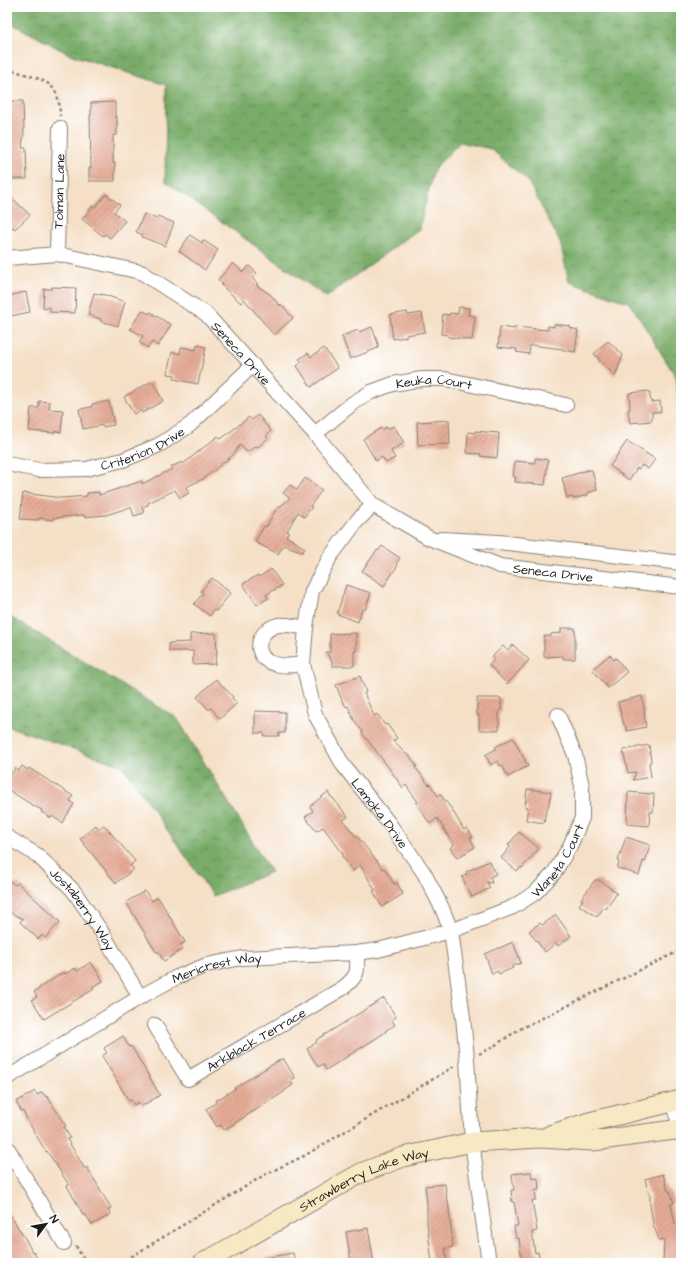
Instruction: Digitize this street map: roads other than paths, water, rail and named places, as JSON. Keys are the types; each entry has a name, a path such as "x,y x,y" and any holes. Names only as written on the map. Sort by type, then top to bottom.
{"street":[{"name":"Tolman Lane","path":"57,254 60,128"},
{"name":"Seneca Drive","path":"7,258 57,254 141,272 206,314 315,434 373,505 429,538 500,566 681,587"},
{"name":"Criterion Drive","path":"7,464 39,470 86,470 123,460 159,445 190,425 232,387 253,365"},
{"name":"Keuka Court","path":"315,434 353,403 371,392 393,384 422,379 445,379 566,405"},
{"name":"Lamoka Drive","path":"373,505 357,521 330,557 312,591 306,627 303,664 315,714 343,765 388,822 424,873 442,908 451,931 463,1017 472,1142 489,1263"},
{"name":"Seneca Drive","path":"429,538 499,542 681,563"},
{"path":"303,664 283,666 274,664 266,660 261,654 258,645 262,635 268,629 279,625 306,627"},
{"name":"Waneta Court","path":"451,931 513,907 536,893 554,873 570,846 582,818 582,786 575,755 558,715"},
{"name":"Jostaberry Way","path":"7,837 37,855 73,890 102,934 140,997"},
{"name":"Mericrest Way","path":"7,1078 140,997 177,977 207,965 242,958 356,953 378,950 451,931"},
{"name":"Arkblack Terrace","path":"155,1025 188,1079 350,983 357,973 358,968 356,953"},
{"path":"677,1100 680,1131"},
{"name":"Strawberry Lake Way","path":"539,1138 589,1122 677,1100"},
{"name":"Strawberry Lake Way","path":"203,1263 361,1173 403,1158 472,1142 539,1138 593,1141 680,1131"},
{"path":"7,1147 64,1243"}]}
